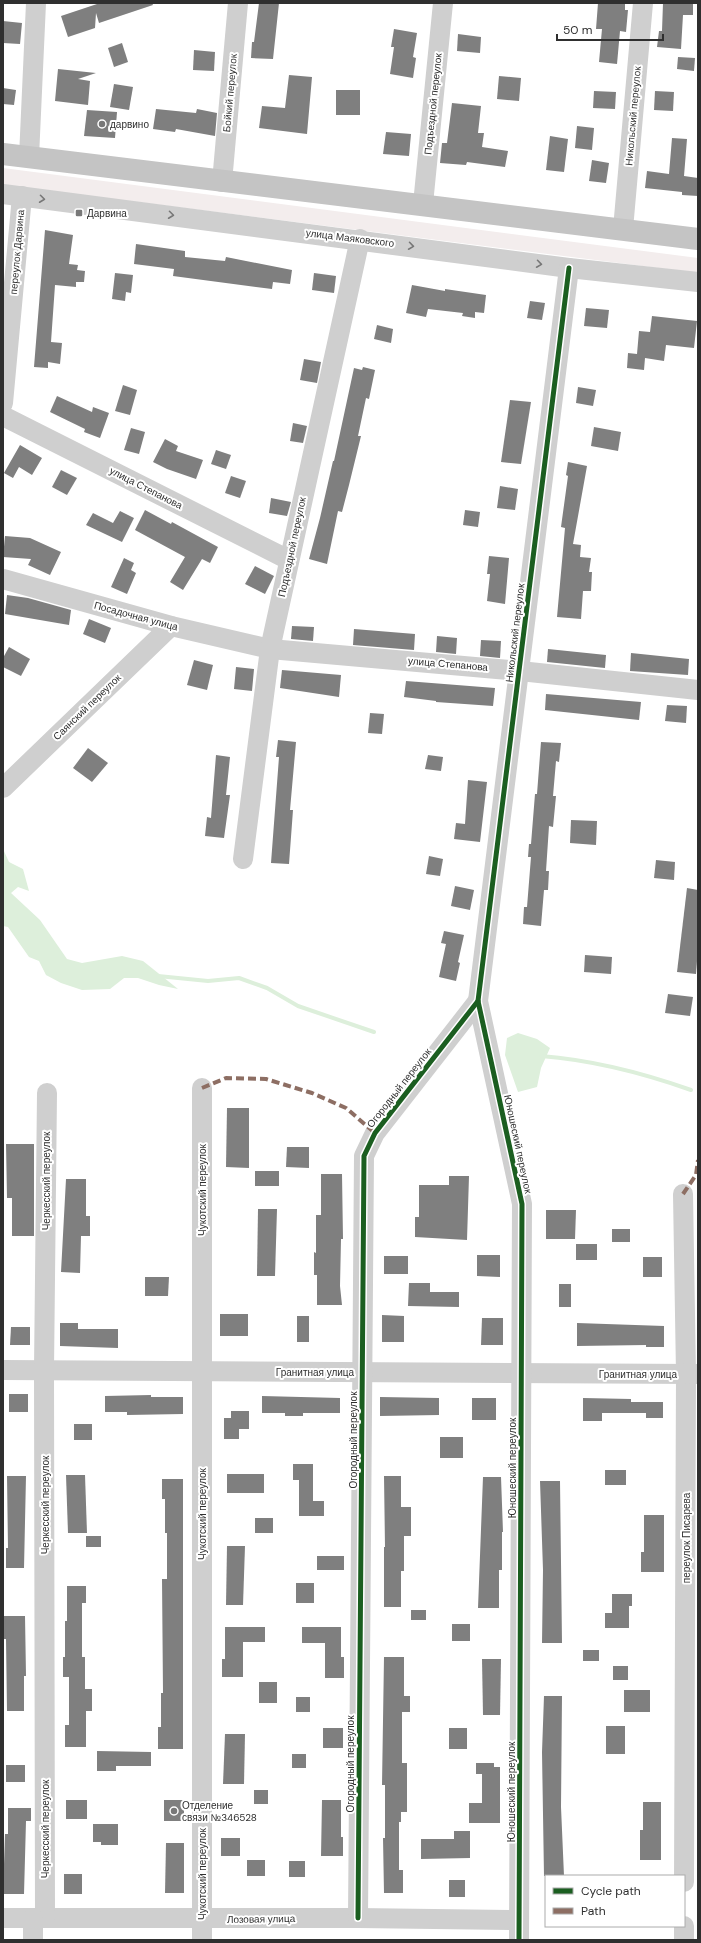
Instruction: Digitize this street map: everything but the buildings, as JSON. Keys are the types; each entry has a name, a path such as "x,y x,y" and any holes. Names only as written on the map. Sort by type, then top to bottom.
{"main road":[{"path":"3,154 222,182 423,204 698,239"}],"street":[{"name":"Бойкий переулок","path":"222,182 238,3"},
{"name":"Подъездной переулок","path":"423,204 443,3"},
{"name":"Никольский переулок","path":"623,229 643,3"},
{"path":"28,157 41,5"},
{"name":"улица Маяковского","path":"12,195 360,239 569,268 698,282"},
{"name":"переулок Дарвина","path":"3,403 12,195"},
{"name":"Подъездной переулок","path":"242,858 270,649 360,239"},
{"name":"Никольский переулок","path":"478,1001 569,268"},
{"name":"улица Степанова","path":"3,416 290,560"},
{"name":"Посадочная улица","path":"3,579 171,626 270,649"},
{"name":"Саянский переулок","path":"3,788 171,626"},
{"name":"улица Степанова","path":"270,649 520,671 698,690"},
{"name":"Огородный переулок","path":"358,1918 364,1156 375,1133 478,1001"},
{"name":"Юношеский переулок","path":"478,1001 522,1204 519,1940"},
{"name":"Чукотский переулок","path":"202,1088 202,1940"},
{"name":"Черкесский переулок","path":"33,1940 39,1918 47,1093"},
{"name":"переулок Писарева","path":"683,1194 692,1374 684,1875"},
{"name":"Гранитная улица","path":"3,1370 692,1374"},
{"name":"Лозовая улица","path":"3,1918 358,1918 519,1920"},
{"path":"684,1927 684,1940"}],"shaded area":[{"path":"3,168 698,258 698,273 3,185"},
{"path":"3,849 9,862 23,869 29,891 18,887 11,893 40,920 67,959 82,963 122,956 143,961 178,989 138,978 124,978 110,989 82,990 61,983 46,975 39,961 29,957 8,927 3,926"},
{"path":"518,1033 537,1039 550,1048 541,1068 537,1087 518,1092 505,1055 507,1038"}],"waterway":[{"path":"158,976 208,981 239,978 267,988 298,1006 374,1032"},
{"path":"541,1056 617,1068 691,1090"}],"marked path":[{"path":"202,1088 226,1078 266,1079 312,1093 346,1108 375,1133"},
{"path":"683,1194 696,1175 698,1160"}],"cycle path":[{"path":"519,1940 522,1204 478,1001 569,268"},
{"path":"358,1918 364,1156 375,1133 478,1001"}],"place":[{"name":"дарвино","path":"102,124"},
{"name":"Дарвина","path":"79,213"},
{"name":"Отделение связи №346528","path":"174,1811"}]}
